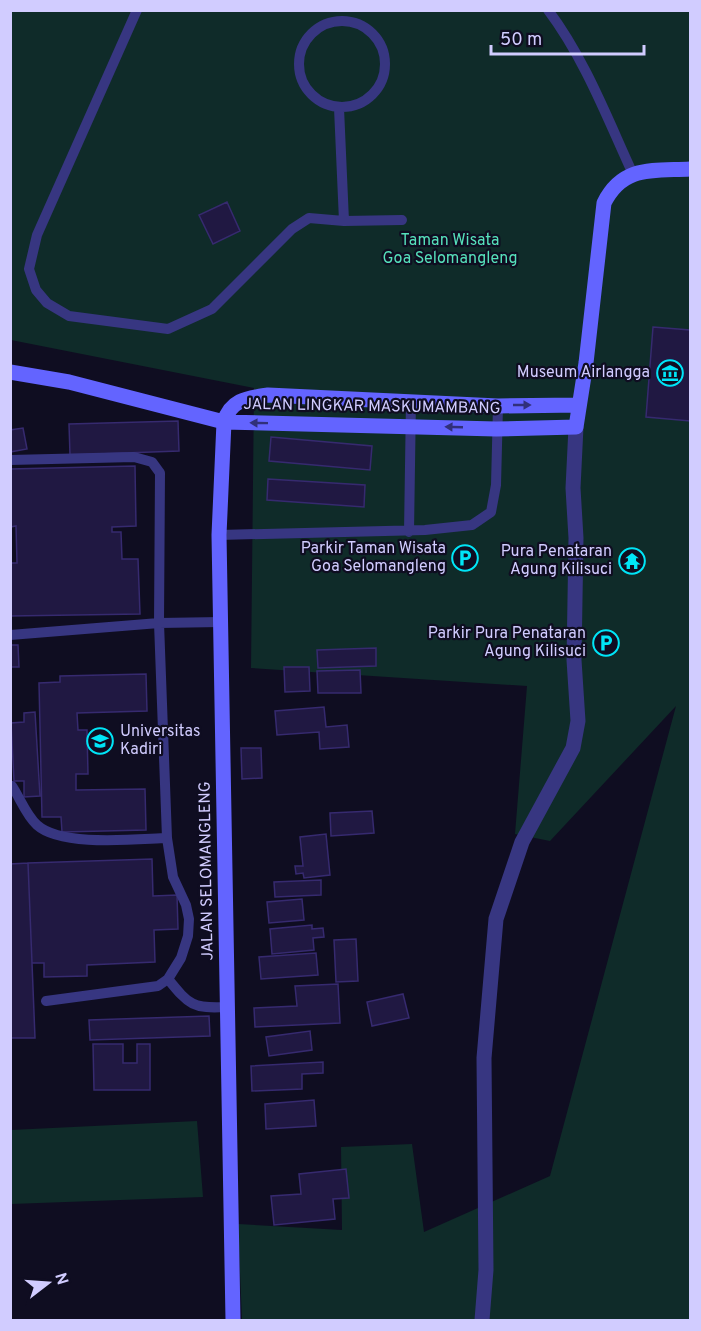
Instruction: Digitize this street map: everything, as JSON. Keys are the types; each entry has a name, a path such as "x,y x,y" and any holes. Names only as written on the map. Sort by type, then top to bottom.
{"street":[{"path":"482,1320 486,1270 484,1058 496,919 522,842 573,748 578,721 574,660 576,538 573,488 576,428 586,363 604,203 617,181 633,174 690,169"},
{"path":"10,372 69,382 224,422"},
{"name":"JALAN LINGKAR MASKUMAMBANG","path":"576,428 496,429 224,422 227,412 241,399 268,395 411,400 498,406 578,405"},
{"name":"JALAN SELOMANGLENG","path":"224,422 219,535 233,1320"}],"lane":[{"path":"136,10 37,235 29,269 36,290 47,303 69,316 168,329 212,309 266,253 292,229 309,218 344,221 402,220"},
{"path":"548,10 559,25 596,95 633,174"},
{"path":"347,21 365,27 379,41 385,59 384,78 374,94 366,100 357,105 339,108 320,101 306,88 300,70 302,51 312,34 327,24 347,21"},
{"path":"339,108 344,221"},
{"path":"409,532 411,400"},
{"path":"219,535 409,532 472,525 491,512 496,485 498,406"},
{"path":"10,460 134,457 152,462 160,473 159,623 167,837 173,877 186,905 189,919 184,947 168,979 158,986 46,1001"},
{"path":"10,635 159,623 221,622"},
{"path":"12,786 30,816 44,830 69,837 106,841 167,837"},
{"path":"168,979 192,1005 227,1008"}],"green space":[{"name":"Taman Wisata Goa Selomangleng","path":"10,11 690,11 690,1320 242,1320 238,1224 342,1230 341,1147 412,1144 424,1232 550,1176 676,706 550,841 515,834 527,686 251,668 254,388 11,340"},
{"path":"197,1121 203,1197 11,1204 11,1130"}],"building":[{"path":"227,202 240,231 213,244 199,215"},
{"name":"Museum Airlangga","path":"653,327 690,330 690,421 646,417"},
{"path":"178,421 179,451 70,455 69,424"},
{"path":"23,428 27,449 10,452 10,430"},
{"path":"271,437 372,446 370,470 269,461"},
{"path":"135,466 136,526 112,527 112,532 121,532 122,559 138,559 140,614 10,616 10,563 17,563 16,526 10,527 10,469"},
{"path":"268,479 365,485 364,507 267,500"},
{"path":"10,645 18,645 19,667 10,667"},
{"path":"376,648 376,666 318,668 317,650"},
{"path":"284,667 309,667 310,691 285,692"},
{"path":"360,670 361,693 318,693 317,671"},
{"path":"146,674 147,711 77,713 78,730 87,730 88,774 76,774 76,790 145,789 146,830 62,832 61,817 42,817 39,683 60,682 60,676"},
{"path":"324,707 326,727 347,725 349,747 320,749 319,732 277,735 275,711"},
{"path":"35,712 40,796 24,797 24,781 14,781 11,723 24,722 24,713"},
{"path":"241,748 261,748 262,778 242,779"},
{"path":"372,811 374,833 331,836 330,813"},
{"path":"326,834 330,875 304,878 303,873 296,874 295,866 303,866 300,837"},
{"path":"152,859 153,896 177,895 178,929 154,930 155,962 87,965 87,976 44,977 44,963 32,963 28,863"},
{"path":"28,863 35,1038 10,1038 10,864"},
{"path":"321,880 321,895 275,897 274,882"},
{"path":"302,899 304,920 269,923 267,902"},
{"path":"312,925 312,929 323,928 324,937 313,938 314,950 272,954 270,929"},
{"path":"356,939 358,981 336,982 334,940"},
{"path":"316,953 318,975 261,979 259,957"},
{"path":"338,984 340,1023 255,1027 254,1008 297,1006 295,986"},
{"path":"403,994 409,1018 372,1026 367,1002"},
{"path":"209,1016 210,1036 90,1040 89,1020"},
{"path":"310,1031 312,1050 269,1056 266,1037"},
{"path":"93,1044 123,1044 123,1063 137,1063 137,1044 150,1044 150,1090 94,1090"},
{"path":"323,1062 323,1073 302,1074 302,1089 252,1091 251,1066"},
{"path":"314,1100 316,1126 266,1129 265,1104"},
{"path":"346,1169 349,1198 333,1199 335,1219 274,1225 271,1196 301,1194 299,1174"}],"place":[{"name":"Museum Airlangga","path":"670,373"},
{"name":"Parkir Taman Wisata Goa Selomangleng","path":"465,558"},
{"name":"Pura Penataran Agung Kilisuci","path":"632,561"},
{"name":"Parkir Pura Penataran Agung Kilisuci","path":"606,643"},
{"name":"Universitas Kadiri","path":"100,741"}]}
